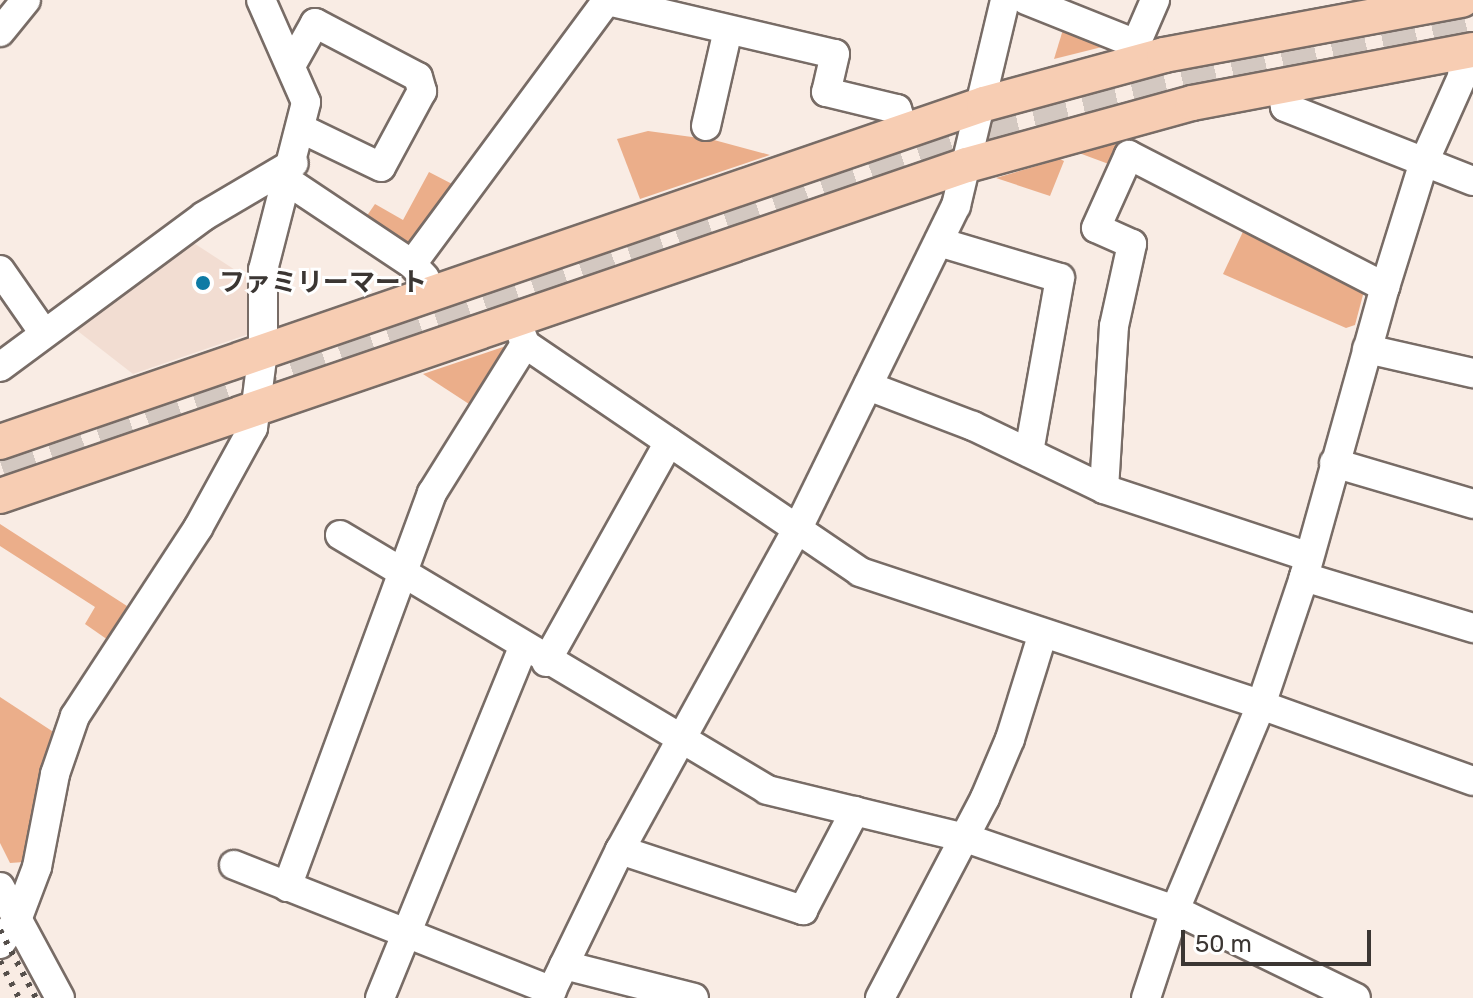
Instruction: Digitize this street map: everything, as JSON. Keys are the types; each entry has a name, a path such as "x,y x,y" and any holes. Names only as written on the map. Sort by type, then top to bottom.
{"main road":[{"path":"0,442 1138,52 1462,0"},
{"path":"0,496 257,410 520,332 967,165 1114,122 1466,51"}],"street":[{"path":"0,32 26,0"},
{"path":"0,944 17,920 37,867 55,774 75,716 225,482 253,428 263,351 263,270 291,172 306,102 292,64 261,0"},
{"path":"234,865 409,934 550,995 620,850 797,530 939,242 967,165 984,104 1005,0"},
{"path":"1026,0 1138,52 1155,0"},
{"path":"412,264 605,1 835,54 826,92 897,109 904,130"},
{"path":"292,64 321,12 418,77 422,91 381,167 302,129"},
{"path":"706,126 728,30"},
{"path":"1146,998 1175,910 1261,705 1306,567 1385,287 1424,162 1463,75 1466,51"},
{"path":"1281,86 1285,107 1473,181"},
{"path":"1104,489 1114,326 1132,244 1096,228 1129,155 1385,287"},
{"path":"291,172 412,264 423,274 430,294"},
{"path":"0,367 204,216 291,172"},
{"path":"939,242 1060,278 1029,452"},
{"path":"0,270 44,333"},
{"path":"287,887 399,571 453,452 520,332 669,442 860,572 1042,636 1261,705 1473,781"},
{"path":"1367,349 1473,373"},
{"path":"868,386 1029,452 1104,489 1473,628"},
{"path":"380,998 535,655 669,442"},
{"path":"1334,463 1473,504"},
{"path":"340,535 680,742 767,790 966,838 1175,910 1356,998"},
{"path":"880,998 966,838 1010,739 1042,636"},
{"path":"620,850 803,910 855,811"},
{"path":"0,887 60,998"},
{"path":"564,965 694,998"}],"shaded area":[{"path":"1065,23 1118,43 1054,59"},
{"path":"648,131 714,140 770,155 640,199 617,139"},
{"path":"1125,140 1114,166 1079,153"},
{"path":"1060,159 1064,161 1050,196 996,178"},
{"path":"429,172 456,186 415,242 403,246 364,220 375,204 403,220"},
{"path":"1248,221 1364,291 1355,325 1346,328 1223,274"},
{"path":"186,238 249,279 249,334 133,374 70,325"},
{"path":"509,345 472,406 423,374"},
{"path":"0,524 127,606 108,640 85,624 95,607 0,546"},
{"path":"0,697 55,733 24,862 10,863 0,843"}],"tunnel":[{"path":"0,462 983,124 1473,16"}],"railway":[{"path":"0,930 36,998"},
{"path":"0,961 19,998"}],"place":[{"name":"ファミリーマート","path":"203,283"}]}
